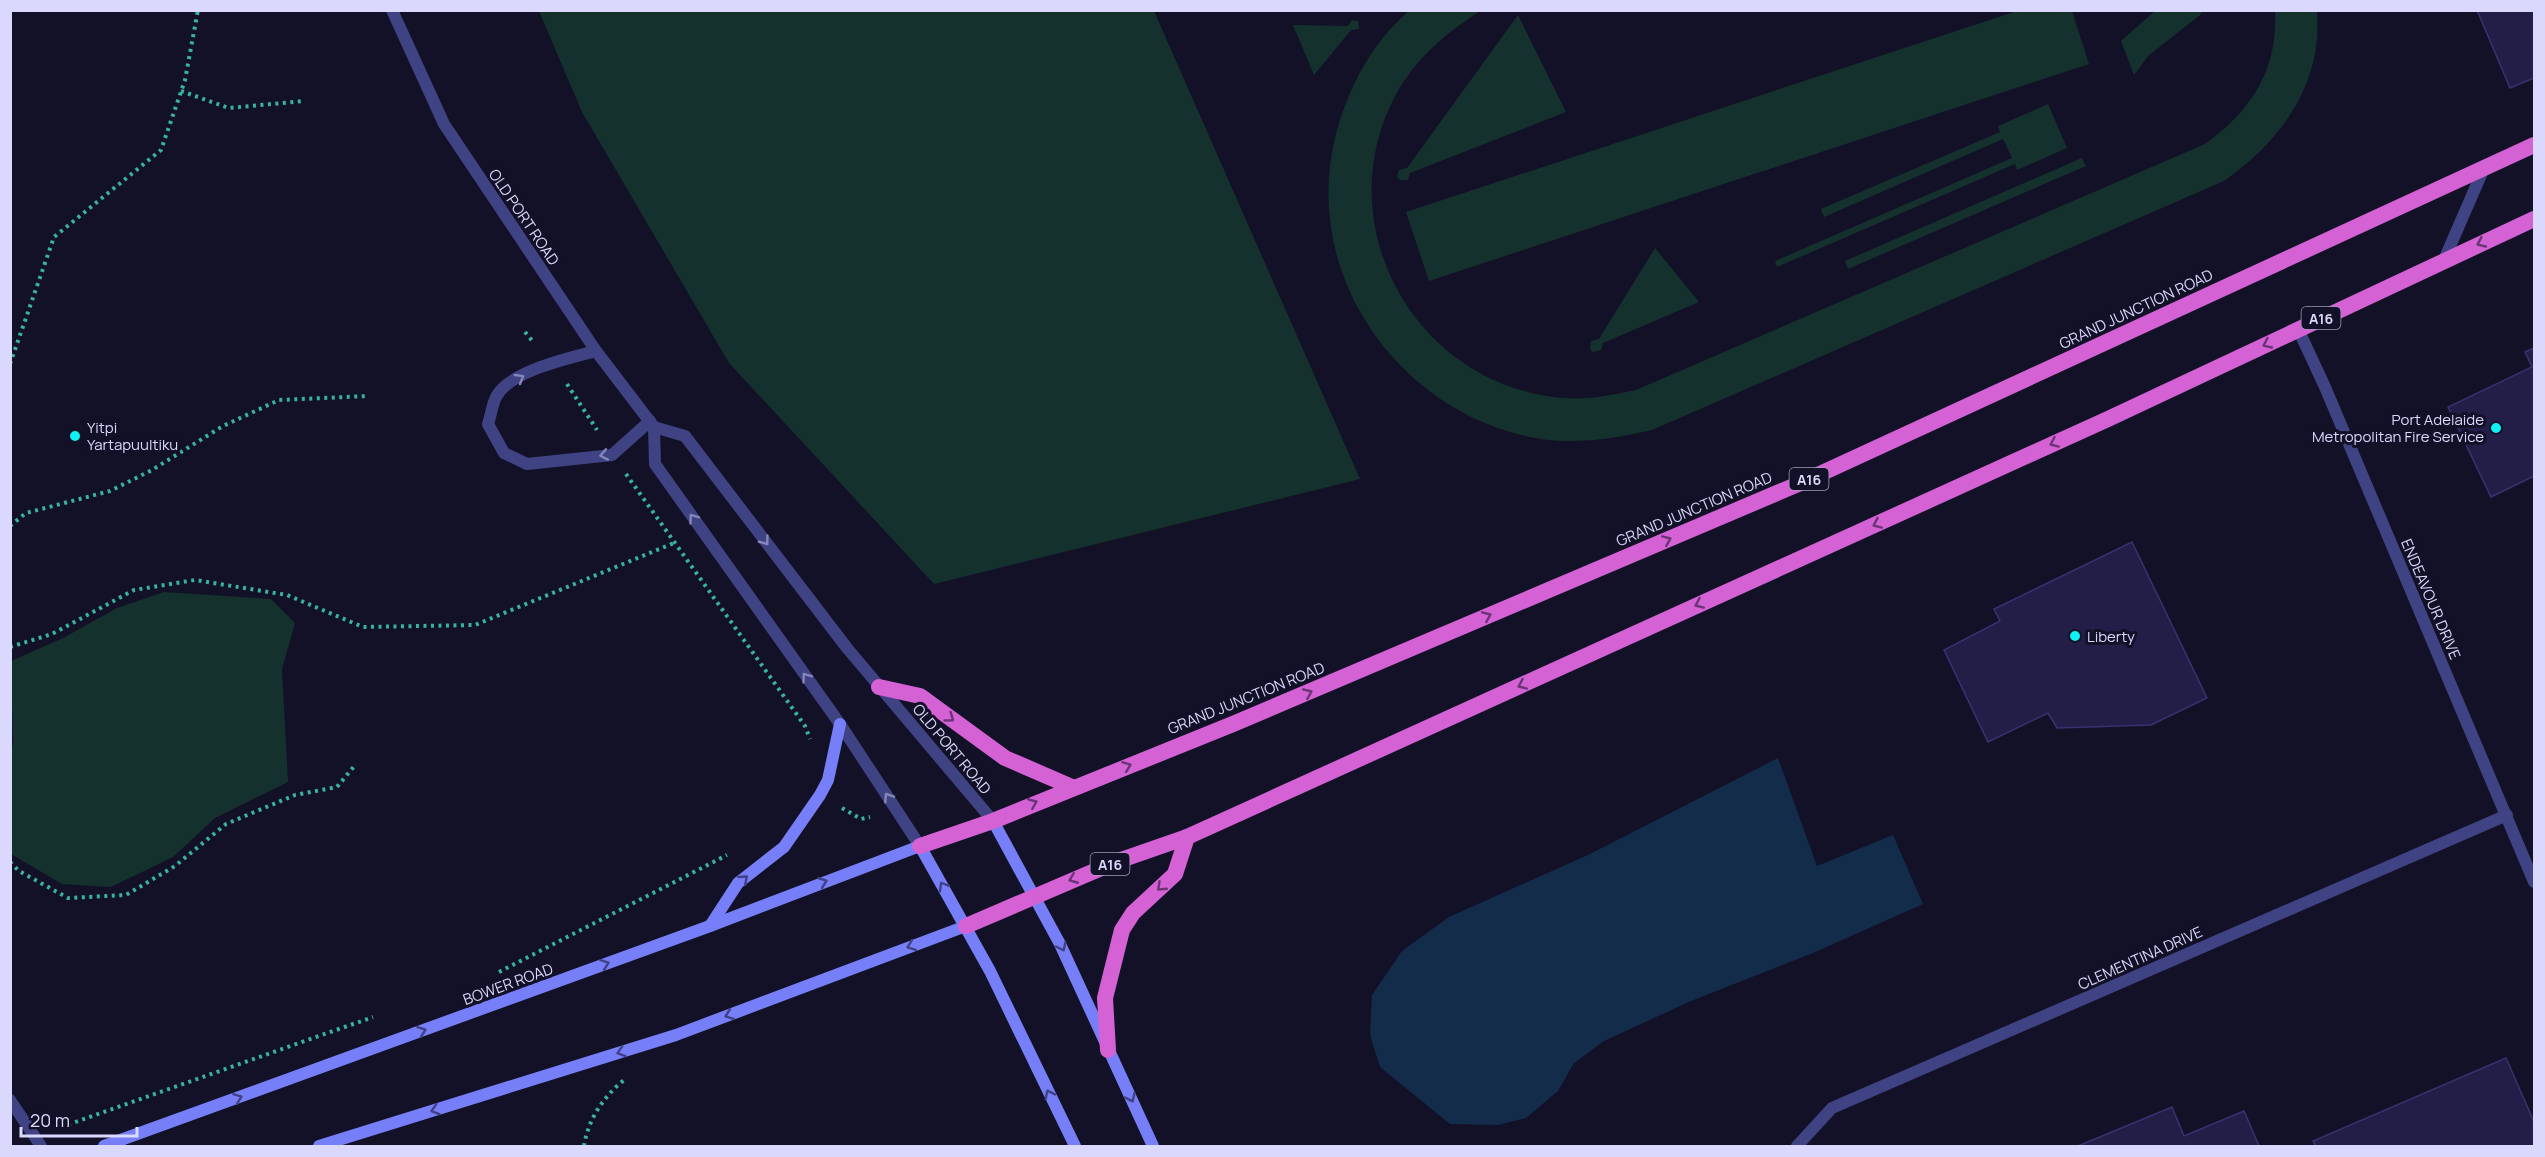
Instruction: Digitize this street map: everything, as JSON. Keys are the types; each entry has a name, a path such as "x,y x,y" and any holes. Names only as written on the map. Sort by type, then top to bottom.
{"highway":[{"name":"GRAND JUNCTION ROAD","path":"920,846 993,821 1072,787 1233,724 1796,485 2535,145"},
{"name":"A16","path":"966,926 1118,861 1187,837 2108,419 2535,219"},
{"path":"879,687 920,696 1005,758 1072,787"},
{"path":"1108,1050 1106,998 1122,930 1133,913 1175,874 1187,837"}],"main road":[{"path":"710,926 738,883 784,847 820,795 828,780 840,724"},
{"name":"OLD PORT ROAD","path":"993,821 1060,944 1153,1146"},
{"path":"920,846 966,926 1075,1146"},
{"name":"BOWER ROAD","path":"104,1146 710,926 920,846"},
{"name":"A16","path":"319,1146 676,1035 966,926"}],"street":[{"name":"OLD PORT ROAD","path":"392,10 444,124 596,351 652,424 685,436 879,687 993,821"},
{"path":"2444,261 2484,168"},
{"name":"ENDEAVOUR DRIVE","path":"2298,329 2325,387 2535,882"},
{"path":"596,351 550,364 517,377 496,396 488,424 504,453 527,464 612,455 652,424"},
{"path":"652,424 655,464 840,724 920,846"},
{"name":"CLEMENTINA DRIVE","path":"1797,1146 1832,1108 2507,815"},
{"path":"10,1100 37,1141"}],"path":[{"path":"10,364 54,237 161,150 181,91 198,10"},
{"path":"181,91 229,108 304,101"},
{"path":"525,332 577,397 612,455 805,726 813,748"},
{"path":"10,526 27,513 110,491 152,470 223,426 279,400 368,396"},
{"path":"10,647 52,634 134,590 195,580 287,595 363,627 475,625 674,543"},
{"path":"10,862 19,871 68,898 126,895 175,866 226,824 295,795 337,787 356,764"},
{"path":"838,806 861,819 872,816"},
{"path":"492,975 734,852"},
{"path":"37,1141 381,1015"},
{"path":"584,1146 589,1123 614,1088 632,1073"}],"green space":[{"path":"2020,10 2072,11 2089,64 1429,281 1406,212"},
{"path":"539,11 1154,11 1360,479 934,584 729,363 582,112"},
{"path":"1409,11 1480,11 1439,42 1420,60 1404,81 1380,132 1372,184 1377,236 1394,284 1423,327 1462,362 1509,386 1564,398 1600,397 1636,390 2205,144 2236,118 2258,87 2272,52 2275,11 2317,11 2317,38 2313,63 2294,108 2263,148 2224,181 1652,430 1608,438 1564,441 1535,438 1486,423 1441,399 1403,368 1371,330 1348,286 1333,239 1328,189 1335,138 1346,102 1362,68 1383,38"},
{"path":"2155,11 2202,11 2148,56 2134,75 2121,41"},
{"path":"1518,15 1566,112 1410,173 1408,180 1400,180 1397,177 1399,170 1407,168"},
{"path":"1352,20 1358,21 1359,29 1351,30 1314,75 1293,25 1348,26"},
{"path":"2048,104 2067,148 2017,170 2015,164 1777,267 1775,261 2012,158 2003,139 1824,217 1821,209 2000,132 1998,126"},
{"path":"2082,158 2086,166 1848,269 1845,261"},
{"path":"1655,248 1699,302 1603,343 1601,350 1593,352 1590,349 1591,341 1599,339"},
{"path":"164,592 271,599 295,623 282,669 288,782 215,818 173,857 111,887 62,884 11,854 10,753 13,744 11,661 63,638 117,608"}],"water":[{"path":"1778,758 1817,866 1893,835 1923,904 1813,953 1691,1001 1604,1041 1574,1063 1558,1091 1526,1118 1498,1125 1450,1124 1380,1067 1370,1035 1372,995 1402,951 1449,917 1590,854"}],"building":[{"path":"2477,10 2534,10 2534,78 2510,88"},
{"name":"Port Adelaide Metropolitan Fire Service","path":"2534,348 2534,476 2491,497 2448,407 2532,367 2525,352"},
{"name":"Liberty","path":"2132,542 2207,698 2151,725 2057,728 2048,713 1988,742 1944,650 2000,621 1994,609"},
{"path":"2506,1058 2534,1122 2534,1146 2316,1146 2313,1141"},
{"path":"2172,1107 2184,1136 2244,1111 2259,1146 2078,1146"}],"place":[{"name":"Port Adelaide Metropolitan Fire Service","path":"2496,428"},
{"name":"Yitpi Yartapuultiku","path":"75,436"},
{"name":"Liberty","path":"2075,636"}]}
